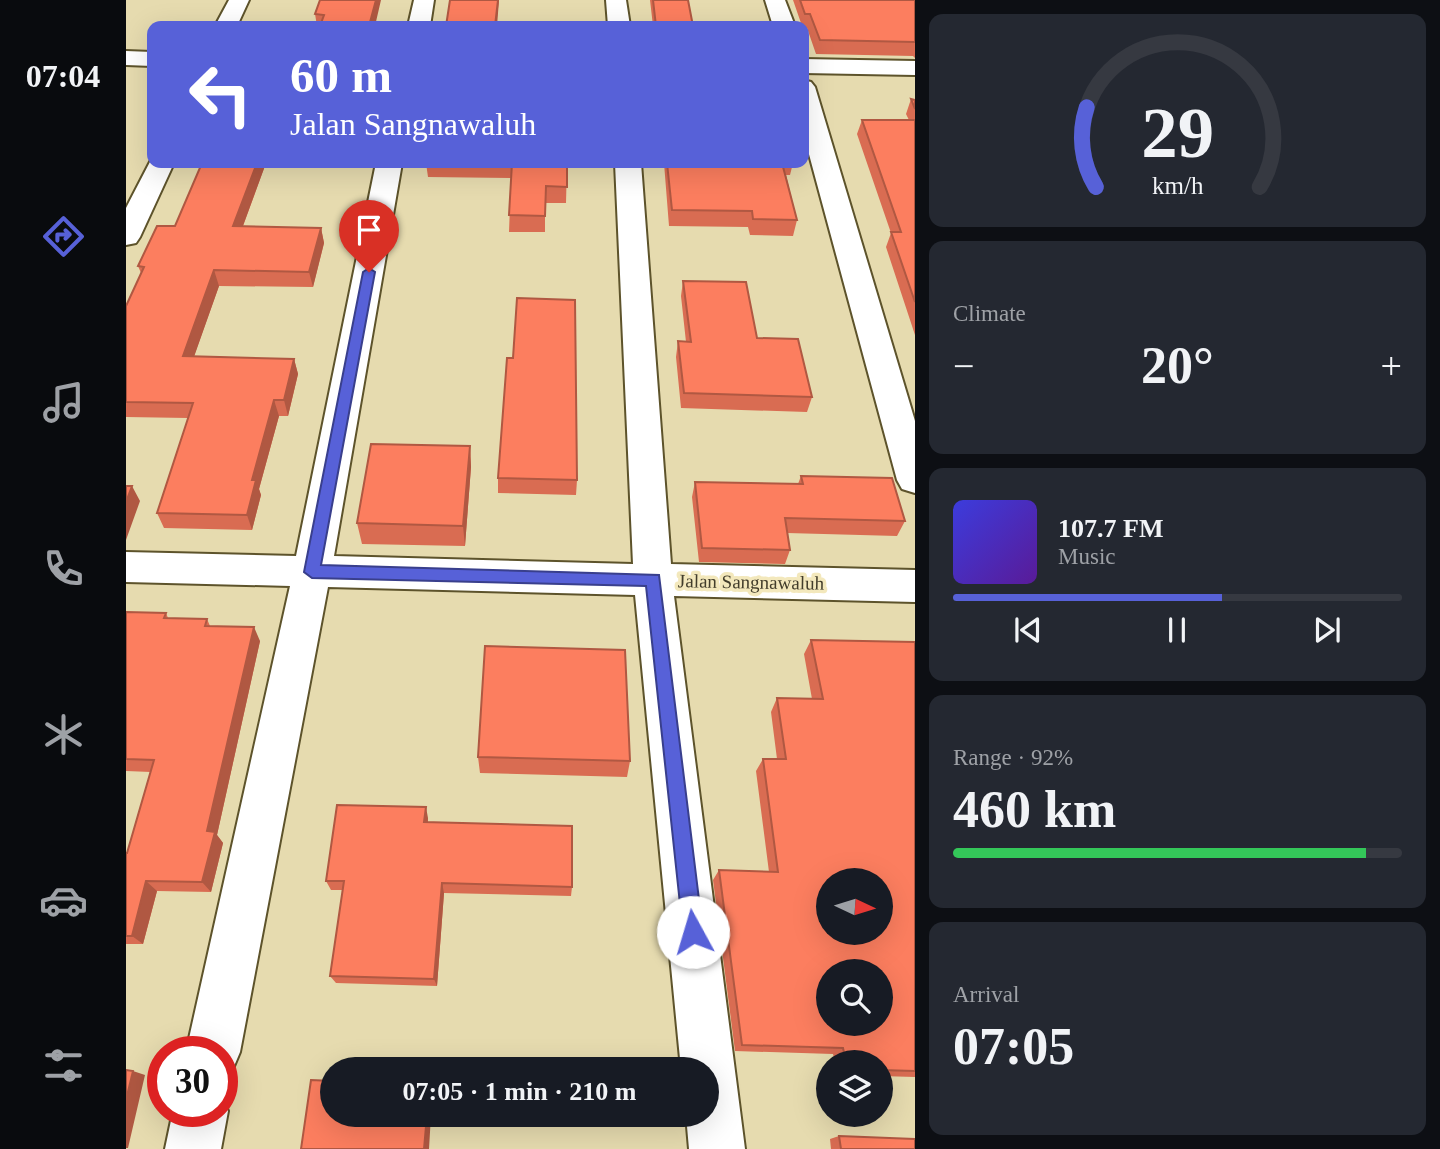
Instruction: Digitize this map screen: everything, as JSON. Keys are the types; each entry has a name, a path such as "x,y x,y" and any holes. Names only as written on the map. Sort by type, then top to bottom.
{"street":[{"path":"228,21 239,0"},
{"path":"420,21 424,0"},
{"path":"616,0 618,21"},
{"path":"775,0 782,21"},
{"path":"126,58 147,59"},
{"path":"809,66 915,68"},
{"path":"809,108 915,480"},
{"path":"126,237 159,168"},
{"path":"216,1036 312,572 388,168"},
{"path":"628,168 653,579 717,1149"},
{"name":"Jalan Sangnawaluh","path":"126,567 915,586"},
{"path":"193,1149 198,1127"}],"building":[{"path":"320,0 376,0 370,21 322,21 324,15 315,14"},
{"path":"450,0 498,0 496,21 447,21"},
{"path":"653,0 688,0 692,21 655,21"},
{"path":"800,0 915,0 915,42 820,40 810,14 805,14"},
{"path":"862,120 915,120 915,302 891,232 901,232"},
{"path":"200,168 255,168 233,226 321,228 309,272 214,270 183,356 294,359 284,400 274,400 252,480 256,480 247,515 157,513 193,403 126,402 126,306 144,267 138,266 157,226 175,226"},
{"path":"512,168 567,168 567,187 546,186 545,216 509,215"},
{"path":"668,168 783,168 797,220 753,219 752,211 672,210"},
{"path":"683,281 746,282 757,338 798,339 812,397 684,393 678,341 691,342"},
{"path":"517,298 575,300 577,480 498,478 507,358 513,358"},
{"path":"371,444 470,446 463,526 357,523"},
{"path":"801,476 892,478 905,521 785,518 790,550 702,548 695,482 803,484"},
{"path":"126,486 132,486 126,502"},
{"path":"126,612 166,613 164,618 207,619 205,626 254,627 207,831 215,832 202,882 146,881 132,936 126,936 126,853 154,760 126,759"},
{"path":"811,640 915,642 915,1071 893,1070 893,1050 742,1045 719,870 778,872 763,759 786,759 777,698 823,699"},
{"path":"485,646 625,650 630,761 478,757"},
{"path":"337,805 426,807 424,822 572,826 572,887 442,883 434,979 330,976 344,881 326,881"},
{"path":"126,1070 133,1071 126,1100"},
{"path":"311,1080 320,1080 320,1127 426,1127 424,1149 301,1149"},
{"path":"839,1136 915,1139 915,1149 841,1149"}],"route":[{"path":"369,272 312,572 653,579 693,932"}]}
